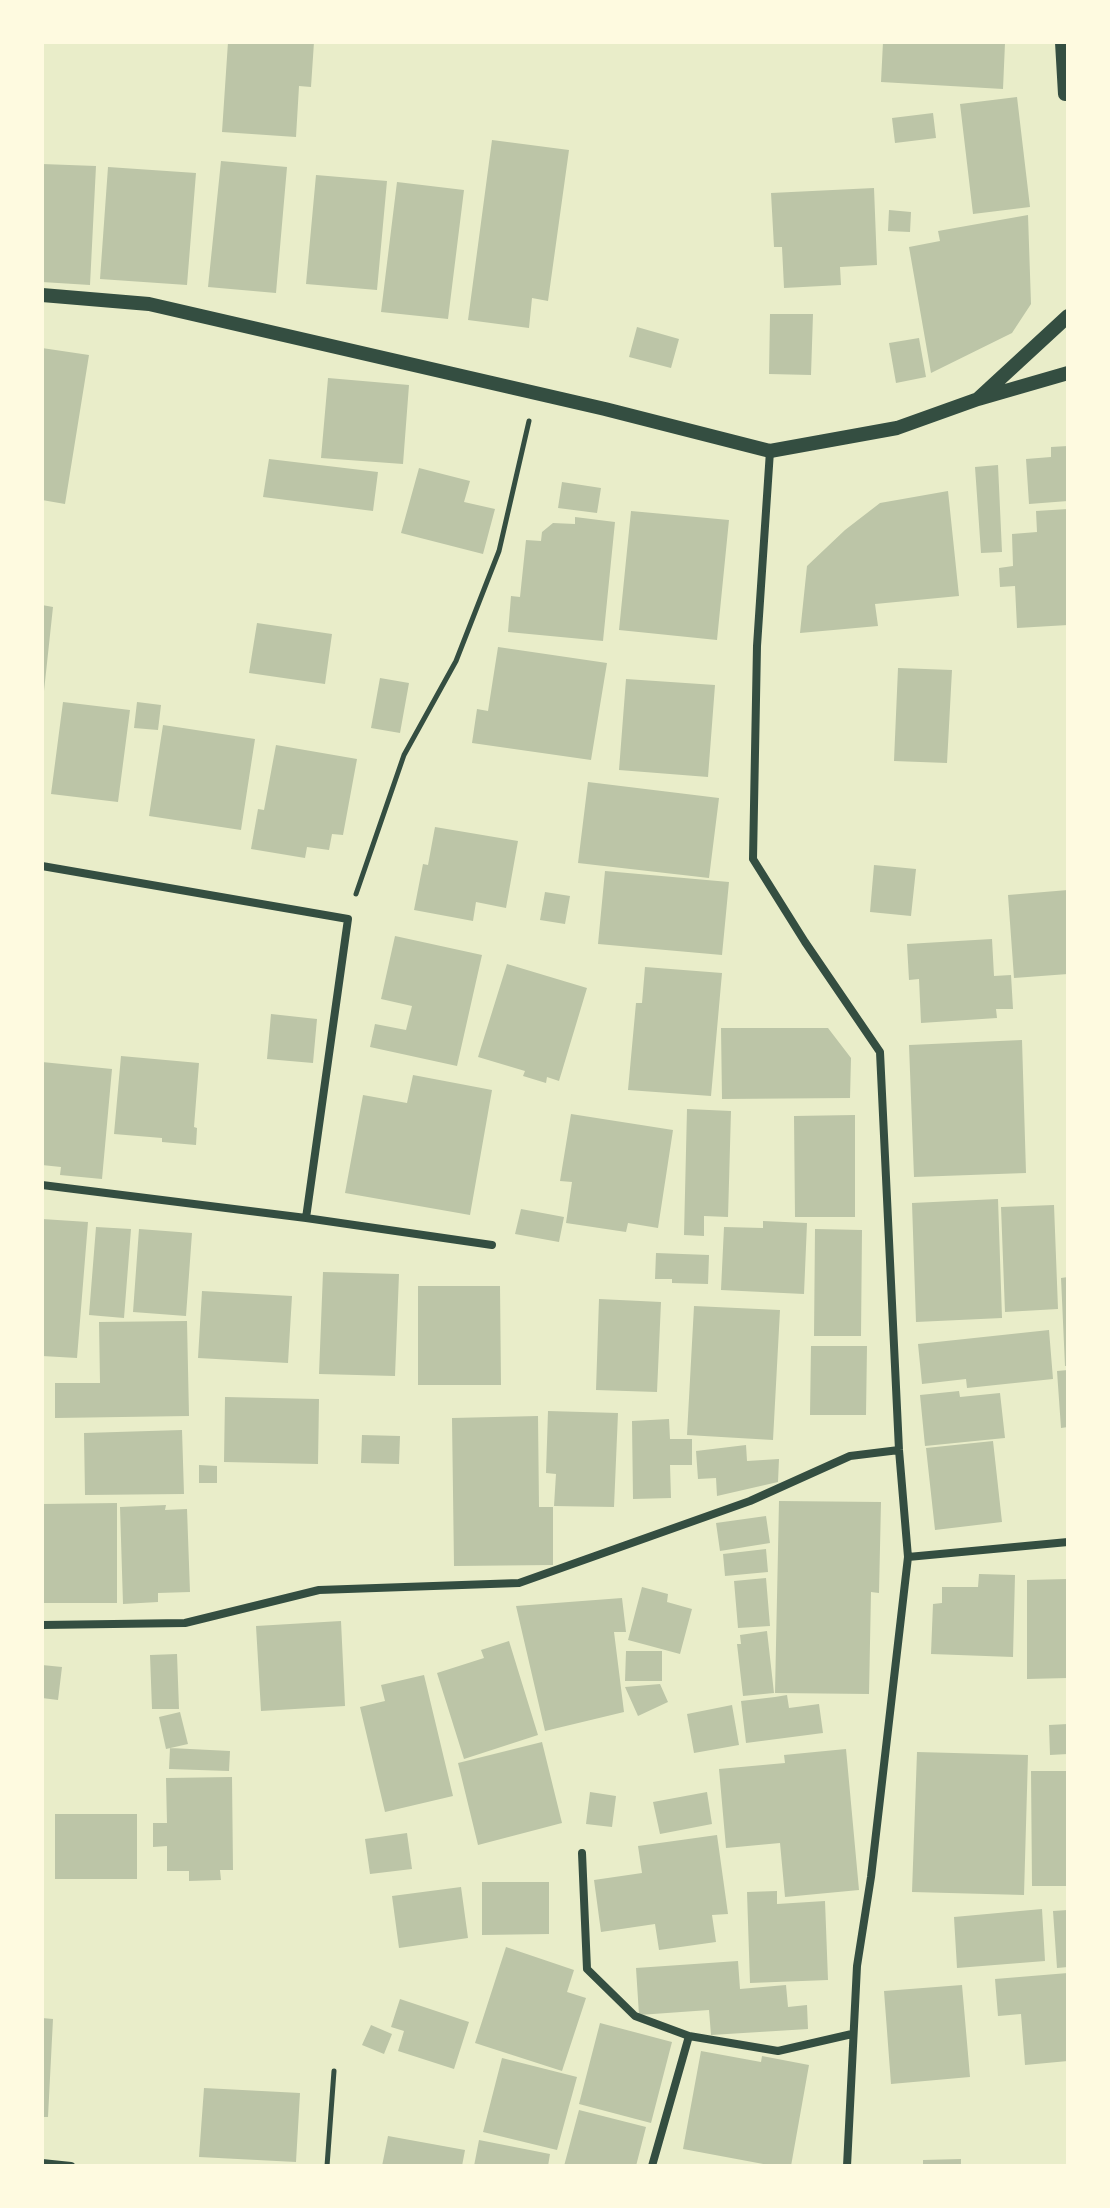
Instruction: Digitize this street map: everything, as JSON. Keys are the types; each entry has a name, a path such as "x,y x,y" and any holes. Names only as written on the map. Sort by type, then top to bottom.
{"street":[{"path":"1062,42 1067,99"},
{"path":"42,295 149,304 770,451 897,428 978,399 1068,373"},
{"path":"978,399 1068,316"},
{"path":"770,451 757,646 753,859 880,1052 899,1450 908,1557 871,1877 857,1966 847,2166"},
{"path":"42,866 348,919 306,1218"},
{"path":"42,1185 492,1245"},
{"path":"42,1625 185,1623 319,1590 519,1583 750,1501 850,1456 899,1450"},
{"path":"908,1557 1068,1542"},
{"path":"582,1853 587,1969 635,2016 689,2036 778,2051 852,2034"},
{"path":"652,2166 689,2036"},
{"path":"42,2163 71,2166"}],"path":[{"path":"348,919 404,755 456,661 499,551 535,393"},
{"path":"327,2166 334,2071"}],"building":[{"path":"228,42 314,42 311,87 299,86 296,137 222,132"},
{"path":"883,42 1005,43 1003,89 881,82"},
{"path":"1017,97 1030,207 973,214 960,104"},
{"path":"933,113 936,138 895,143 892,118"},
{"path":"492,140 569,150 548,301 532,298 529,328 468,320"},
{"path":"221,161 287,167 276,293 208,287"},
{"path":"42,164 96,166 90,285 42,282"},
{"path":"108,167 196,173 187,285 100,279"},
{"path":"316,175 387,181 377,290 306,284"},
{"path":"397,182 464,190 448,319 381,312"},
{"path":"874,188 877,265 840,267 841,285 784,288 782,247 774,247 771,193"},
{"path":"889,210 911,212 910,232 888,231"},
{"path":"1028,215 1031,304 1012,333 931,373 909,247 940,241 938,231"},
{"path":"770,314 813,314 811,375 769,374"},
{"path":"637,327 679,339 671,368 629,357"},
{"path":"919,338 926,377 896,383 889,343"},
{"path":"42,348 89,355 65,504 42,500"},
{"path":"328,378 409,385 403,464 321,458"},
{"path":"1068,446 1068,501 1029,504 1026,459 1051,457 1051,447"},
{"path":"269,459 378,472 373,511 263,497"},
{"path":"998,465 1002,552 981,553 975,467"},
{"path":"419,468 470,481 464,502 495,509 483,554 401,533"},
{"path":"562,482 601,488 597,513 558,508"},
{"path":"948,491 959,596 875,604 878,626 800,633 807,566 845,530 880,503"},
{"path":"1068,509 1068,625 1017,628 1015,586 1000,587 999,568 1013,566 1012,534 1037,532 1036,511"},
{"path":"631,511 729,520 717,640 619,630"},
{"path":"575,517 615,522 603,641 508,632 511,596 520,597 526,540 541,541 542,532 553,523 575,524"},
{"path":"42,605 53,607 44,691 42,691"},
{"path":"257,623 332,634 325,684 249,673"},
{"path":"498,647 607,663 591,760 472,743 477,709 488,711"},
{"path":"898,668 952,670 947,763 894,761"},
{"path":"380,678 409,683 400,733 371,728"},
{"path":"626,679 715,685 708,777 619,770"},
{"path":"63,702 130,710 118,802 51,794"},
{"path":"137,702 161,705 158,730 134,728"},
{"path":"163,725 255,739 241,830 149,816"},
{"path":"276,745 357,759 343,835 332,834 329,850 307,847 305,858 251,849 258,809 264,810"},
{"path":"588,782 719,798 709,878 578,863"},
{"path":"435,827 518,841 506,908 476,902 473,921 414,910 423,864 428,865"},
{"path":"874,865 916,869 911,916 870,912"},
{"path":"605,871 729,882 722,955 598,944"},
{"path":"1068,890 1068,974 1014,978 1008,895"},
{"path":"545,892 570,896 565,924 540,920"},
{"path":"395,936 482,955 457,1066 370,1047 375,1024 406,1030 412,1006 381,999"},
{"path":"992,939 994,976 1011,975 1013,1009 996,1009 997,1018 921,1023 919,979 909,980 907,944"},
{"path":"507,964 587,988 559,1081 547,1077 546,1083 523,1076 525,1071 478,1057"},
{"path":"645,967 722,973 711,1096 628,1090 636,1003 642,1003"},
{"path":"271,1014 317,1019 313,1063 267,1059"},
{"path":"721,1028 828,1028 851,1058 850,1098 722,1099"},
{"path":"1022,1040 1026,1173 914,1177 909,1045"},
{"path":"121,1056 199,1063 194,1127 197,1128 196,1145 162,1142 162,1138 114,1134"},
{"path":"42,1062 112,1069 102,1179 60,1175 61,1167 42,1165"},
{"path":"413,1075 492,1090 470,1215 345,1193 363,1095 407,1103"},
{"path":"687,1109 731,1111 728,1217 704,1216 704,1236 684,1235"},
{"path":"571,1114 673,1130 658,1228 628,1223 626,1232 566,1223 572,1182 560,1181"},
{"path":"855,1115 855,1217 795,1217 794,1116"},
{"path":"998,1199 1002,1318 916,1322 912,1203"},
{"path":"1054,1205 1058,1309 1005,1312 1001,1207"},
{"path":"521,1209 564,1217 559,1242 515,1234"},
{"path":"42,1219 88,1222 77,1358 42,1356"},
{"path":"763,1221 807,1223 804,1294 721,1290 724,1227 763,1228"},
{"path":"96,1227 131,1229 124,1318 89,1315"},
{"path":"139,1229 192,1233 186,1316 133,1312"},
{"path":"815,1229 862,1230 861,1336 814,1336"},
{"path":"656,1253 709,1255 708,1284 655,1279"},
{"path":"323,1272 399,1274 395,1376 319,1374"},
{"path":"1068,1277 1068,1366 1065,1366 1061,1278"},
{"path":"418,1286 500,1286 501,1385 418,1385"},
{"path":"202,1291 292,1296 288,1363 198,1358"},
{"path":"599,1299 661,1302 657,1392 596,1390"},
{"path":"694,1306 780,1310 773,1440 687,1435"},
{"path":"187,1321 189,1416 55,1418 55,1383 100,1383 99,1322"},
{"path":"1049,1330 1053,1379 967,1388 966,1379 922,1384 918,1344"},
{"path":"811,1346 867,1346 866,1415 810,1415"},
{"path":"1068,1370 1068,1427 1061,1428 1057,1371"},
{"path":"959,1391 960,1397 1000,1393 1005,1438 925,1446 920,1395"},
{"path":"225,1397 319,1399 318,1464 224,1462"},
{"path":"548,1411 618,1413 614,1507 554,1506 556,1474 546,1473"},
{"path":"538,1416 539,1507 553,1507 553,1565 454,1566 452,1418"},
{"path":"669,1419 670,1439 692,1439 692,1465 670,1465 671,1498 633,1499 632,1421"},
{"path":"182,1430 184,1494 85,1495 84,1433"},
{"path":"362,1435 400,1436 399,1464 361,1463"},
{"path":"993,1441 1002,1522 935,1530 926,1448"},
{"path":"746,1445 747,1461 779,1459 778,1482 717,1496 716,1478 698,1479 696,1451"},
{"path":"199,1465 217,1466 217,1483 199,1483"},
{"path":"779,1501 881,1502 879,1593 871,1592 869,1694 775,1693"},
{"path":"117,1503 117,1603 42,1603 42,1504"},
{"path":"166,1505 165,1510 187,1509 190,1592 158,1593 158,1602 123,1604 120,1507"},
{"path":"766,1516 770,1543 720,1551 716,1523"},
{"path":"766,1549 768,1572 725,1576 723,1554"},
{"path":"979,1574 1015,1575 1013,1657 931,1654 933,1604 942,1603 942,1587 978,1587"},
{"path":"766,1578 770,1626 738,1628 734,1581"},
{"path":"1068,1579 1068,1678 1027,1679 1027,1580"},
{"path":"642,1587 668,1594 667,1602 692,1609 680,1654 628,1640"},
{"path":"622,1598 626,1632 614,1632 624,1712 545,1731 516,1606"},
{"path":"341,1621 345,1706 261,1711 256,1626"},
{"path":"767,1631 774,1693 743,1696 737,1644 741,1644 740,1635"},
{"path":"509,1641 538,1735 464,1759 437,1673 484,1658 481,1650"},
{"path":"626,1651 662,1651 662,1681 625,1681"},
{"path":"177,1654 179,1709 152,1709 150,1655"},
{"path":"42,1665 62,1667 58,1700 42,1698"},
{"path":"424,1675 453,1796 385,1812 360,1707 385,1701 381,1685"},
{"path":"660,1684 668,1702 638,1716 625,1687"},
{"path":"787,1695 789,1708 819,1704 823,1733 746,1743 741,1701"},
{"path":"732,1705 739,1745 694,1753 687,1714"},
{"path":"180,1712 188,1744 166,1749 159,1717"},
{"path":"1068,1724 1068,1754 1050,1755 1049,1725"},
{"path":"542,1742 562,1823 478,1845 458,1763"},
{"path":"170,1748 230,1751 229,1771 169,1769"},
{"path":"846,1749 859,1890 785,1897 780,1843 726,1848 719,1769 785,1763 784,1755"},
{"path":"917,1752 1028,1755 1024,1895 912,1892"},
{"path":"1031,1771 1068,1771 1068,1886 1032,1886"},
{"path":"232,1777 233,1870 220,1870 221,1880 189,1881 189,1871 167,1871 167,1846 153,1847 153,1823 167,1823 166,1778"},
{"path":"590,1792 616,1796 612,1827 586,1824"},
{"path":"707,1792 712,1824 660,1834 653,1802"},
{"path":"55,1814 137,1814 137,1879 55,1879"},
{"path":"407,1833 412,1869 370,1874 365,1839"},
{"path":"717,1835 728,1914 712,1915 716,1942 659,1950 655,1924 601,1932 594,1880 642,1873 638,1846"},
{"path":"482,1882 549,1882 549,1934 482,1935"},
{"path":"461,1887 468,1938 399,1948 392,1896"},
{"path":"777,1891 777,1904 825,1901 828,1980 750,1983 747,1892"},
{"path":"1042,1909 1045,1961 957,1968 954,1917"},
{"path":"1068,1910 1068,1967 1057,1968 1053,1911"},
{"path":"506,1947 574,1970 567,1992 586,1998 562,2071 475,2043"},
{"path":"738,1961 740,1989 786,1985 788,2007 807,2005 808,2029 711,2035 709,2010 639,2015 636,1968"},
{"path":"1068,1973 1068,2061 1025,2065 1021,2014 998,2016 995,1979"},
{"path":"962,1985 970,2077 891,2084 884,1991"},
{"path":"400,1999 469,2022 454,2069 398,2051 404,2031 391,2027"},
{"path":"42,2018 53,2019 48,2117 42,2117"},
{"path":"600,2023 672,2042 651,2123 579,2104"},
{"path":"371,2025 392,2034 384,2054 362,2045"},
{"path":"701,2051 761,2062 762,2056 809,2065 791,2166 774,2166 683,2149"},
{"path":"502,2058 577,2077 557,2150 483,2132"},
{"path":"204,2088 300,2093 296,2162 199,2157"},
{"path":"579,2110 646,2127 636,2166 564,2166"},
{"path":"388,2136 465,2150 462,2166 382,2166"},
{"path":"479,2140 550,2154 548,2166 474,2166"},
{"path":"961,2159 961,2166 923,2166 923,2160"}]}
